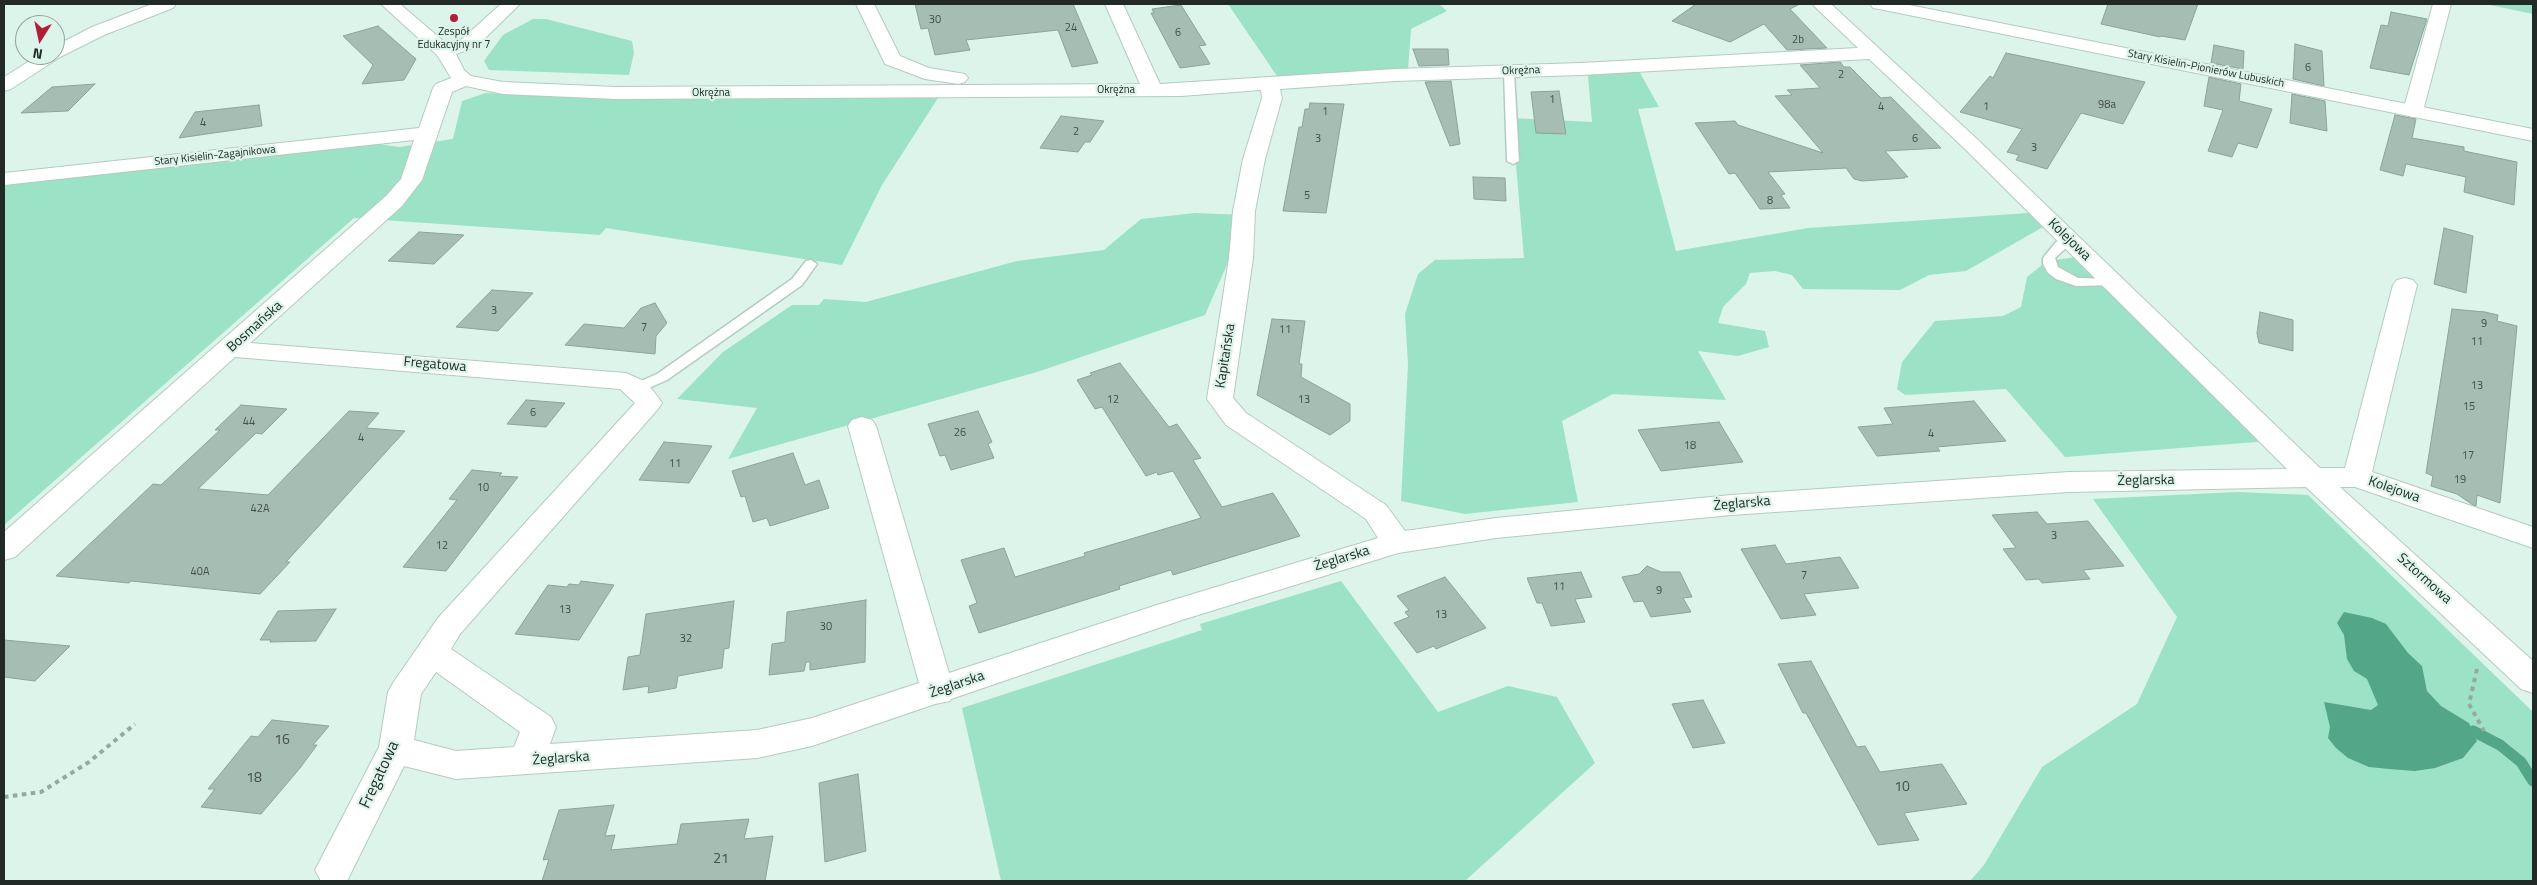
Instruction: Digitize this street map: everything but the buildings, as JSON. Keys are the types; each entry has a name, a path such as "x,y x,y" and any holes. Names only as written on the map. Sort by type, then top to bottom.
{"street":[{"path":"65,48 98,32 167,4"},
{"path":"390,4 445,52 456,73 465,80"},
{"path":"445,52 469,43 511,4"},
{"path":"865,4 892,60 925,73 968,79 974,82 974,90"},
{"path":"1114,4 1150,82 1150,90"},
{"name":"Kolejowa","path":"1821,4 1876,53 2315,478"},
{"name":"Stary Kisielin-Pionierów Lubuskich","path":"1879,4 2533,135"},
{"path":"2413,111 2442,4"},
{"name":"Okrężna","path":"465,80 503,88 616,93 1150,90 1270,85 1395,76 1876,53"},
{"path":"4,85 36,65"},
{"name":"Bosmańska","path":"4,549 231,349 404,191 411,180 426,133 444,88 465,80"},
{"name":"Kapitańska","path":"1270,85 1272,98 1254,158 1244,211 1241,258 1220,400 1236,419 1376,512 1397,543"},
{"name":"Stary Kisielin-Zagajnikowa","path":"4,179 426,133"},
{"name":"Kolejowa","path":"2405,285 2357,477 2533,538"},
{"name":"Fregatowa","path":"231,349 626,380 637,388 649,403 449,626 405,692 396,746 334,870"},
{"path":"862,426 938,692"},
{"name":"Żeglarska","path":"396,746 415,756 456,765 757,744 812,732 938,692 1171,612 1397,543 1506,528 1731,505 1869,494 2069,482 2357,477"},
{"name":"Sztormowa","path":"2315,478 2341,505 2533,680"},
{"path":"432,653 539,727 526,761"}],"lane":[{"path":"1509,72 1513,161"},
{"path":"2069,240 2060,245 2049,258 2049,264 2053,270 2061,276 2076,282 2113,282"},
{"path":"637,388 662,377 797,282 811,264"}],"path":[{"path":"2484,731 2469,704 2472,682 2479,666 2509,657"},
{"path":"4,797 41,792 89,762 135,724"}],"shaded area":[{"path":"1228,4 1439,4 1447,11 1411,29 1408,70 1279,79"},
{"path":"2485,4 2533,4 2533,14"},
{"path":"533,19 546,19 632,41 634,53 629,75 489,70 484,61 503,35"},
{"path":"1634,62 1659,107 1638,109 1676,251 1808,228 2029,213 2043,227 1966,271 1929,275 1900,290 1803,289 1792,275 1775,271 1750,273 1746,284 1723,307 1718,323 1765,331 1769,347 1738,356 1698,351 1726,400 1613,394 1562,421 1578,502 1465,514 1401,501 1408,365 1405,314 1418,274 1435,260 1524,258 1512,118 1592,122 1587,65"},
{"path":"486,93 572,97 938,98 882,185 842,265 606,228 600,235 354,218 4,525 4,183 370,143 399,147 453,139 462,101"},
{"path":"1195,213 1245,215 1243,228 1205,315 1037,372 728,459 757,408 677,399 723,352 792,305 819,305 824,299 866,302 1017,261 1104,250 1141,219"},
{"path":"2084,256 2269,441 2065,457 2006,389 1905,395 1897,389 1902,362 1935,321 2003,316 2021,307 2027,277 2047,261"},
{"path":"2237,492 2308,495 2533,712 2533,881 1970,881 1984,865 2042,767 2137,704 2177,617 2093,499"},
{"path":"1341,581 1438,712 1508,686 1557,697 1595,763 1465,881 1001,881 962,708 1202,630 1200,624"},
{"path":"2344,612 2372,618 2386,624 2408,653 2422,666 2427,691 2441,706 2469,723 2477,741 2463,758 2435,768 2415,771 2389,769 2369,767 2348,758 2336,748 2328,738 2330,727 2324,702 2371,710 2378,705 2367,679 2354,671 2347,659 2344,635 2337,623"}],"waterway":[{"path":"2473,731 2500,745 2521,762 2533,781"}],"place":[{"name":"Zespół Edukacyjny nr 7","path":"454,18"}]}
